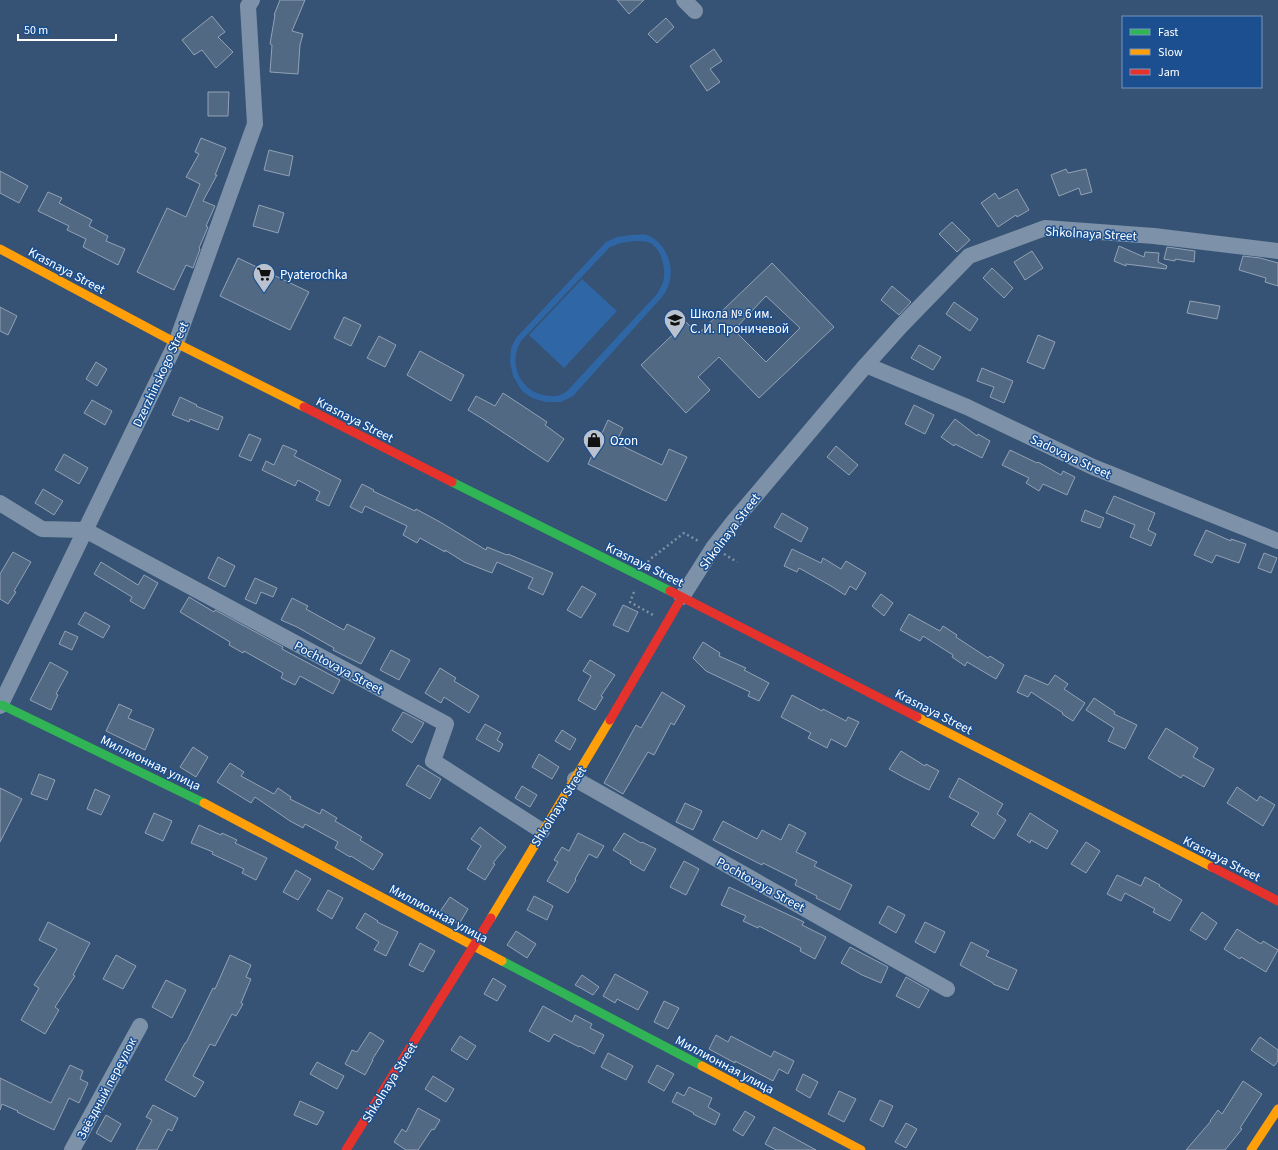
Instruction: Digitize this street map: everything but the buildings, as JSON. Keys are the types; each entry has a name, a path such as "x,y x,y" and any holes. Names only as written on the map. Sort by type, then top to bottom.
{"street":[{"name":"Dzerzhinskogo Street","path":"1,706 176,343 255,124 248,2"},
{"name":"Shkolnaya Street","path":"346,1150 474,946 542,831 575,779 682,597 713,548 734,521 866,365 901,326 969,256 1045,228 1154,236 1278,251"},
{"name":"Krasnaya Street","path":"0,249 176,343 498,506 682,597 1278,901"},
{"name":"Sadovaya Street","path":"866,365 967,407 1093,467 1278,541"},
{"path":"0,503 42,529 85,530"},
{"name":"Pochtovaya Street","path":"85,530 446,724 433,761 542,831"},
{"name":"Миллионная улица","path":"1,706 195,798 861,1150"},
{"name":"Pochtovaya Street","path":"575,779 947,989"},
{"name":"Звёздный переулок","path":"72,1150 140,1026"},
{"path":"1251,1150 1278,1109"}],"shaded area":[{"path":"647,235 654,238 668,256 671,271 668,287 662,297 573,396 561,402 546,402 532,398 522,391 513,376 510,362 511,348 516,338 606,242 617,237","holes":["633,241 644,241 650,243 660,253 664,268 664,278 657,294 568,390 558,396 548,396 535,392 522,381 518,374 516,358 517,349 521,341 610,247"]},
{"path":"582,279 617,311 564,368 529,335"}],"traffic: fast":[{"path":"452,482 670,591"},
{"path":"2,705 204,803"},
{"path":"502,961 702,1066"}],"traffic: slow":[{"path":"0,249 176,343 304,407"},
{"path":"917,717 1212,867"},
{"path":"491,918 610,720"},
{"path":"204,803 502,961"},
{"path":"702,1066 861,1150"},
{"path":"1251,1150 1278,1109"}],"traffic: jam":[{"path":"304,407 452,482"},
{"path":"670,591 917,717"},
{"path":"610,720 682,597"},
{"path":"1212,867 1278,901"},
{"path":"346,1150 491,918"}],"place":[{"name":"Pyaterochka","path":"264,294"},
{"name":"Школа № 6 им. С. И. Проничевой","path":"675,340"},
{"name":"Ozon","path":"594,460"}]}
